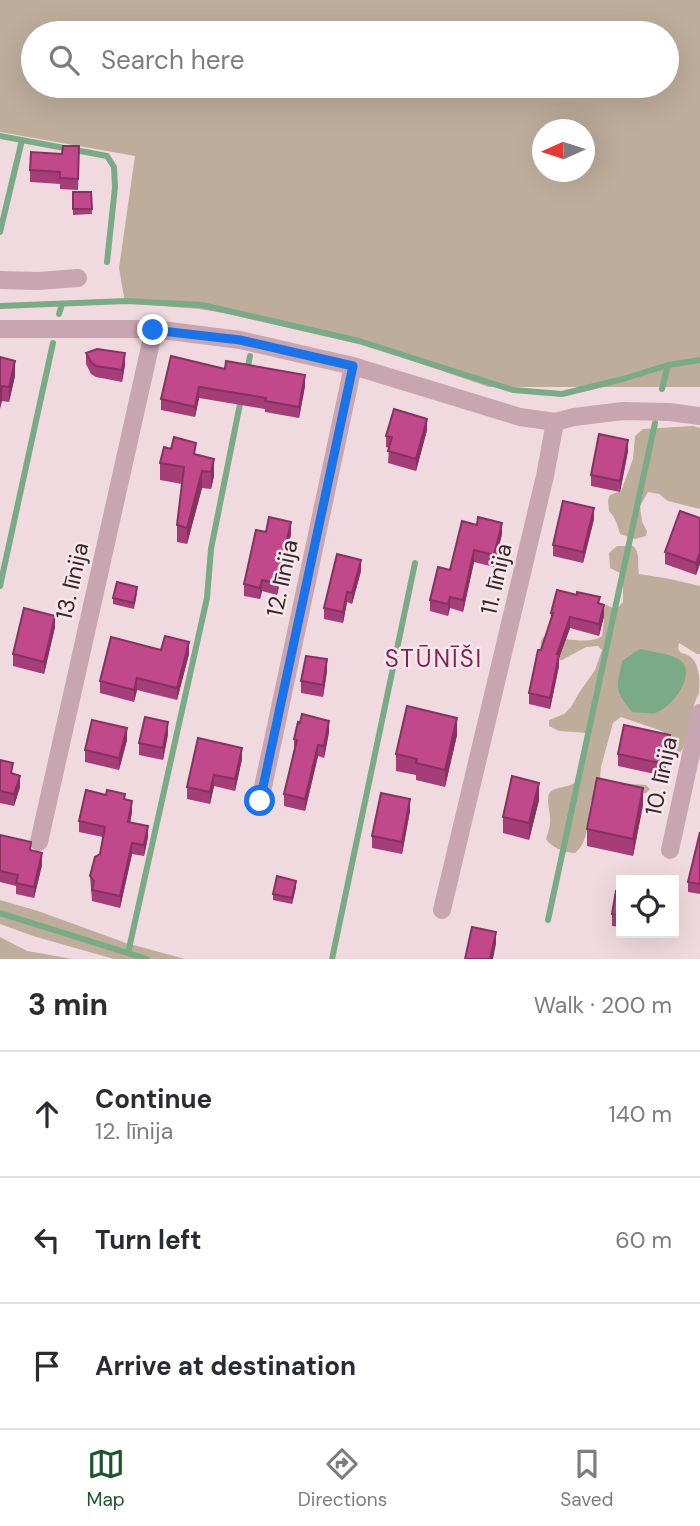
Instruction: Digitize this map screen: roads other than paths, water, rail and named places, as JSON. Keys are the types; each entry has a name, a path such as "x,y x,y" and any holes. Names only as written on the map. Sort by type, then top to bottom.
{"street":[{"path":"0,280 78,278"},
{"path":"0,330 153,330 240,340 353,366 520,417 555,422 574,416 622,411 700,415"},
{"name":"13. līnija","path":"39,842 153,330"},
{"name":"12. līnija","path":"260,801 353,366"},
{"name":"11. līnija","path":"442,910 545,476 555,422"},
{"name":"10. līnija","path":"670,850 700,713"}],"waterway":[{"path":"0,136 107,156 114,167 115,187 107,262"},
{"path":"0,232 22,140"},
{"path":"0,306 127,301 202,305 359,341 513,390 562,394 668,365 700,360"},
{"path":"59,314 62,304"},
{"path":"0,586 53,343"},
{"path":"247,371 250,356"},
{"path":"662,389 668,365"},
{"path":"128,953 207,598 211,549 241,399"},
{"path":"548,920 655,423"},
{"path":"332,959 415,563"},
{"path":"0,913 147,959"}],"district":[{"name":"STŪNĪŠI","path":"434,658"}]}
